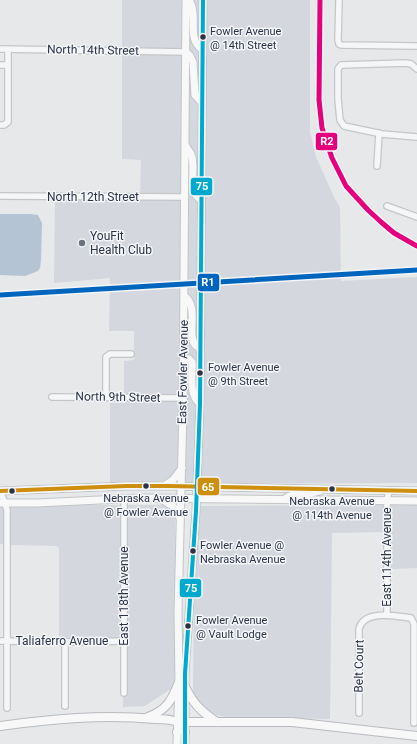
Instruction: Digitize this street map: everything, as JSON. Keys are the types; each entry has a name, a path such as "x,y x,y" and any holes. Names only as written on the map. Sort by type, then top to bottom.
{"highway":[{"path":"146,718 161,711 167,706 182,684 199,709 217,722"},
{"path":"0,726 63,718 146,718 181,723 292,722 417,736"},
{"path":"181,723 183,727 181,732"}],"main road":[{"name":"East Fowler Avenue","path":"182,684 178,612 184,398 186,0"},
{"path":"189,0 192,7 194,40 202,49"},
{"name":"East Fowler Avenue","path":"181,723 182,684 197,486 200,404 203,0"},
{"path":"186,52 193,62 196,95 202,103"},
{"path":"185,146 191,154 194,192 201,200"},
{"path":"184,296 190,301 191,306 193,342 200,348"},
{"path":"184,359 189,359 192,362 193,394 200,404"},
{"path":"163,486 177,476 182,468"},
{"path":"0,491 126,486 197,486 417,491"},
{"path":"284,500 286,497 324,489"},
{"path":"161,498 172,506 180,518"},
{"path":"3,503 161,498 417,501"},
{"path":"177,744 181,732"},
{"path":"181,732 185,744"}],"street":[{"path":"339,0 338,40 340,44 417,46"},
{"name":"North 14th Street","path":"0,49 186,52"},
{"path":"0,125 4,125 8,122 8,49"},
{"path":"417,69 411,64 406,63 343,64 339,67 338,106 340,120 347,128 417,137"},
{"path":"0,65 8,65"},
{"path":"377,166 379,133"},
{"name":"North 12th Street","path":"0,196 185,197"},
{"path":"387,206 417,216"},
{"path":"106,397 106,357 110,354 131,354"},
{"name":"North 9th Street","path":"52,397 184,398"},
{"path":"0,491 3,503 7,510 7,708"},
{"name":"East 114th Avenue","path":"389,491 387,500 387,614 411,618 414,624 414,723"},
{"name":"East 118th Avenue","path":"124,499 124,693"},
{"name":"Belt Court","path":"359,713 360,624 372,617 387,614"},
{"name":"Taliaferro Avenue","path":"0,641 124,641"},
{"path":"65,642 65,706"}],"shaded area":[{"path":"122,0 310,0 310,132 316,157 340,207 341,281 417,277 417,483 110,484 110,403 124,403 124,361 134,360 134,331 109,331 110,278 54,283 55,198 140,200 141,160 122,159"},
{"path":"121,505 121,638 59,639 59,548 56,546 10,545 9,506"},
{"path":"126,505 167,505 175,514 176,670 172,688 145,706 123,707 123,695 127,695"},
{"path":"384,505 384,532 332,533 330,719 225,717 210,713 193,696 194,581 199,506"},
{"path":"390,505 417,505 417,568 390,569"},
{"path":"0,506 3,506 4,510 4,544 0,544"}],"water":[{"path":"0,214 38,215 42,223 41,260 38,271 25,276 0,275"}],"transit line":[{"name":"75","path":"185,744 185,674 196,511 200,404 203,0"},
{"name":"R2","path":"320,0 319,100 322,128 332,158 346,186 368,210 394,233 417,246"},
{"name":"R1","path":"0,295 417,270"},
{"name":"65","path":"0,491 126,486 417,491"}],"place":[{"name":"Fowler Avenue @ 14th Street","path":"203,37"},
{"name":"YouFit Health Club","path":"82,243"},
{"name":"Fowler Avenue @ 9th Street","path":"200,373"},
{"name":"Nebraska Avenue @ Fowler Avenue","path":"146,486"},
{"name":"Nebraska Avenue @ 114th Avenue","path":"332,489"},
{"name":"Fowler Avenue @ Nebraska Avenue","path":"193,551"},
{"name":"Fowler Avenue @ Vault Lodge","path":"188,626"}]}
